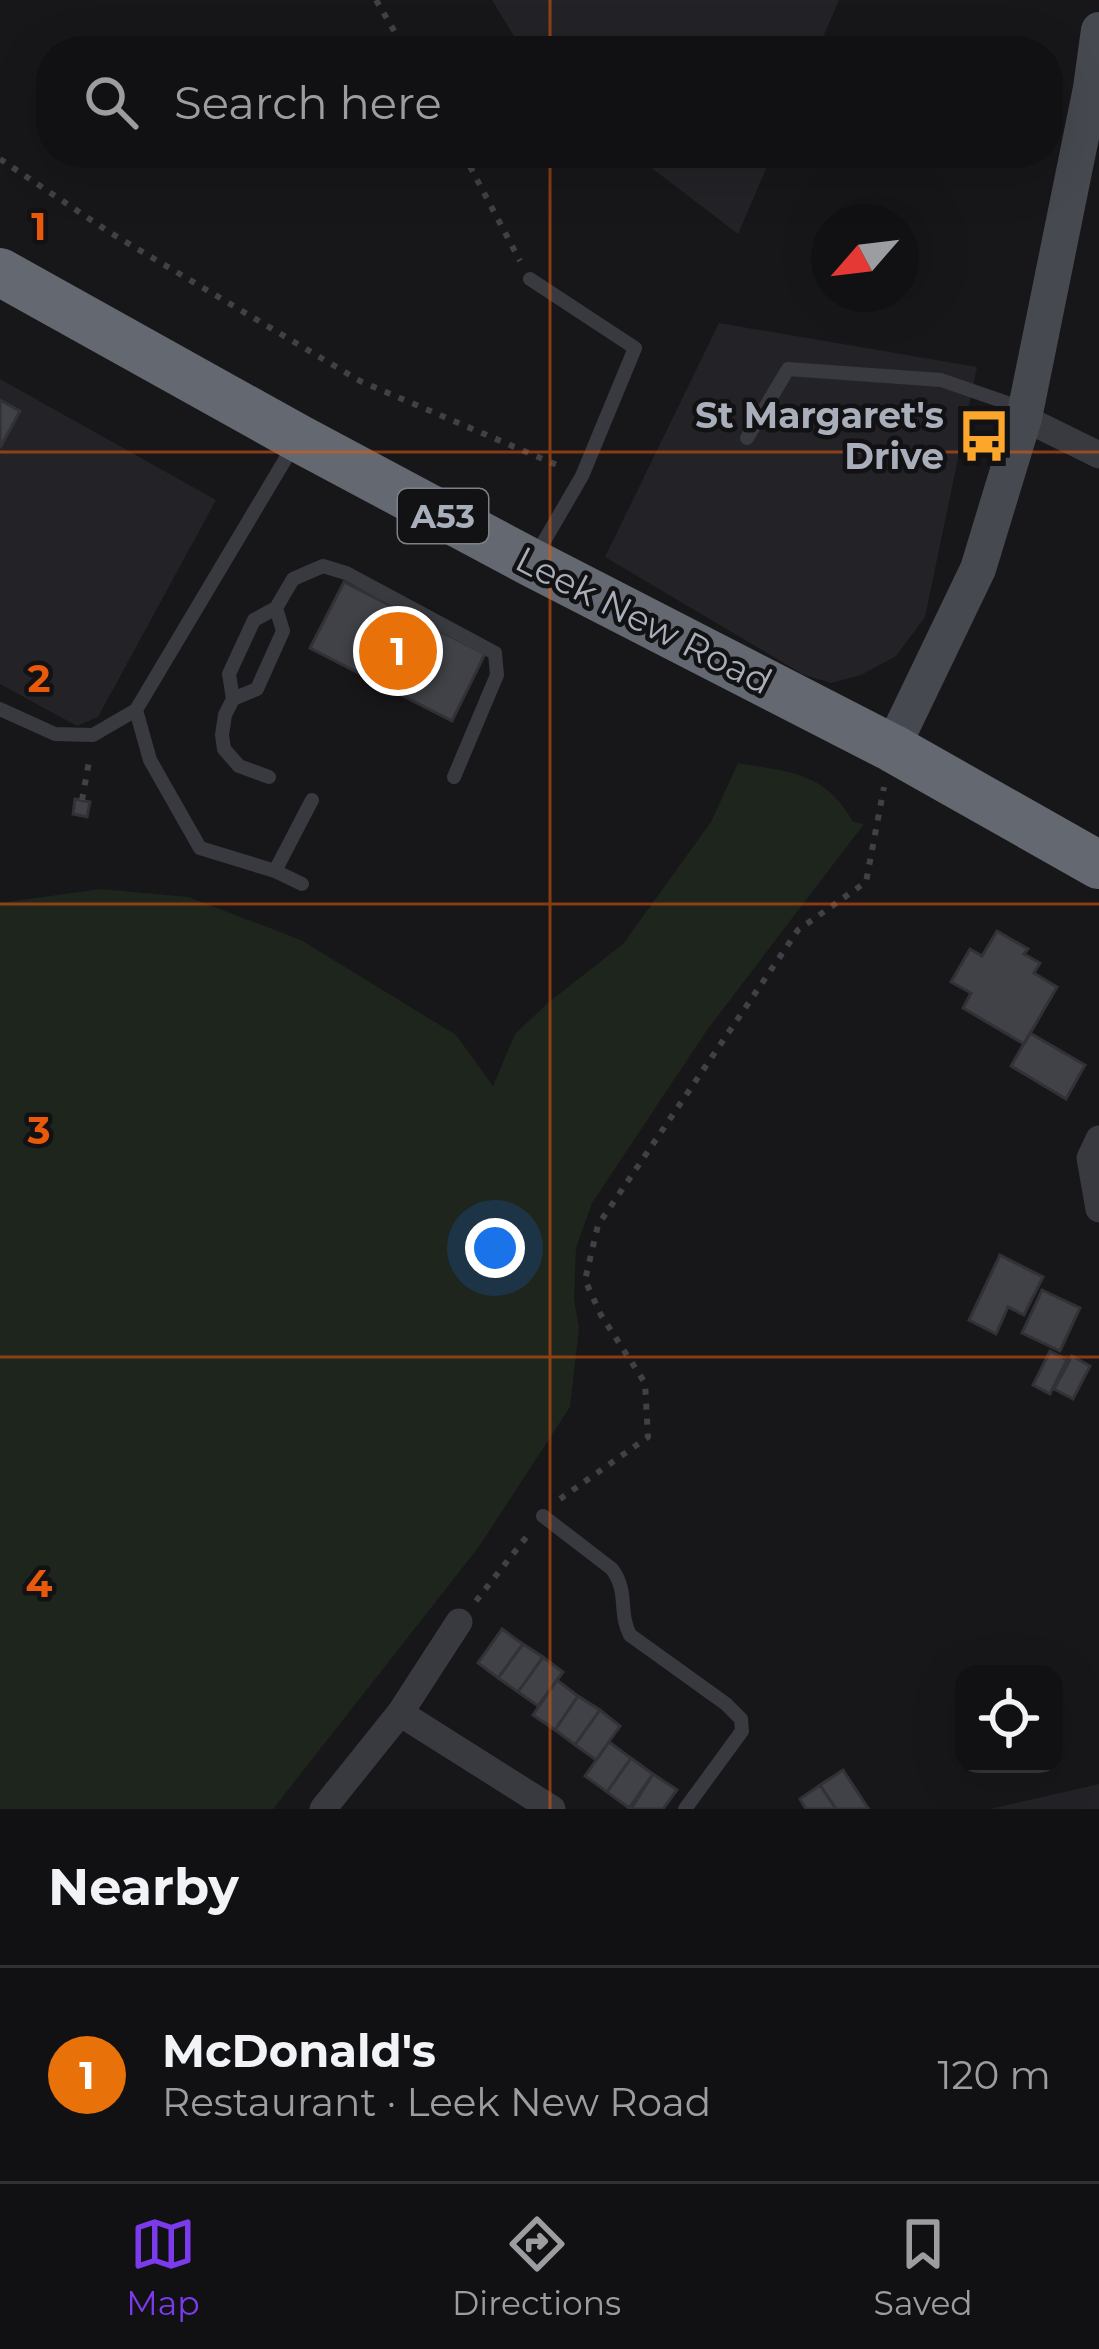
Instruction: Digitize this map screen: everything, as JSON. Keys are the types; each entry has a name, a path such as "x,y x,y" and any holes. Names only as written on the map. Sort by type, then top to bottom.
{"highway":[{"name":"Leek New Road","path":"0,272 532,563 892,748 1099,865"}],"street":[{"path":"892,748 978,569 1024,413 1099,30"},
{"path":"1024,413 1099,454"},
{"path":"1099,1139 1090,1158 1099,1209"},
{"path":"323,1809 400,1713 459,1622"},
{"path":"400,1713 552,1809"}],"lane":[{"path":"530,279 635,349 582,476 532,563"},
{"path":"747,438 788,369 941,380 1024,413"},
{"path":"0,710 56,734 93,735 136,710 298,438"},
{"path":"269,777 239,766 224,749 225,715 233,699 229,674 254,620 276,608 293,579 322,566 346,573 495,653 497,675 454,777"},
{"path":"233,699 256,689 283,631 276,608"},
{"path":"136,710 149,760 200,848 302,884"},
{"path":"275,871 312,800"},
{"path":"543,1516 619,1577 629,1636 741,1719 742,1731 686,1809"}],"path":[{"path":"376,0 397,36"},
{"path":"0,159 109,232 360,381 582,476"},
{"path":"471,168 530,279"},
{"path":"82,800 93,735"},
{"path":"459,1622 551,1505 648,1437 645,1383 601,1315 585,1280 598,1225 798,930 866,882 892,748"}],"shaded area":[{"path":"492,0 839,0 823,36 514,36"},
{"path":"652,168 767,168 738,234"},
{"path":"719,323 977,367 925,617 896,656 861,675 831,683 804,675 605,557"},
{"path":"0,379 216,500 98,717 77,726 0,684"},
{"path":"738,763 805,777 831,793 853,822 864,824 707,1030 592,1203 576,1248 574,1299 579,1328 570,1407 478,1548 273,1809 0,1809 0,903 101,889 188,897 301,940 456,1035 493,1086 515,1034 623,944 711,822"},
{"path":"1099,1784 1099,1809 990,1809"}],"building":[{"path":"0,400 20,411 0,448"},
{"path":"344,582 485,654 452,721 310,648"},
{"path":"75,799 90,802 87,817 73,814"},
{"path":"997,931 1028,949 1024,954 1040,963 1034,973 1057,987 1024,1044 963,1008 971,993 951,982 970,949 982,956"},
{"path":"1030,1033 1085,1065 1066,1099 1011,1066"},
{"path":"1000,1255 1043,1277 1024,1315 1008,1307 996,1334 969,1320"},
{"path":"1042,1290 1080,1308 1060,1351 1022,1333"},
{"path":"1050,1351 1067,1360 1050,1394 1033,1385"},
{"path":"1072,1356 1090,1366 1073,1399 1054,1389"},
{"path":"502,1629 523,1644 498,1678 478,1663"},
{"path":"523,1644 543,1657 518,1692 498,1678"},
{"path":"543,1657 563,1672 538,1706 518,1692"},
{"path":"557,1680 578,1696 555,1730 533,1715"},
{"path":"578,1696 600,1710 575,1745 555,1730"},
{"path":"600,1710 620,1726 596,1760 575,1745"},
{"path":"609,1742 631,1758 607,1792 585,1776"},
{"path":"631,1758 653,1774 629,1808 607,1792"},
{"path":"843,1770 868,1808 836,1809 820,1785"},
{"path":"653,1774 677,1790 663,1809 631,1809"},
{"path":"820,1785 836,1809 806,1809 800,1799"}],"place":[{"name":"St Margaret's Drive","path":"984,436"},
{"name":"McDonald's","path":"398,651"}]}
